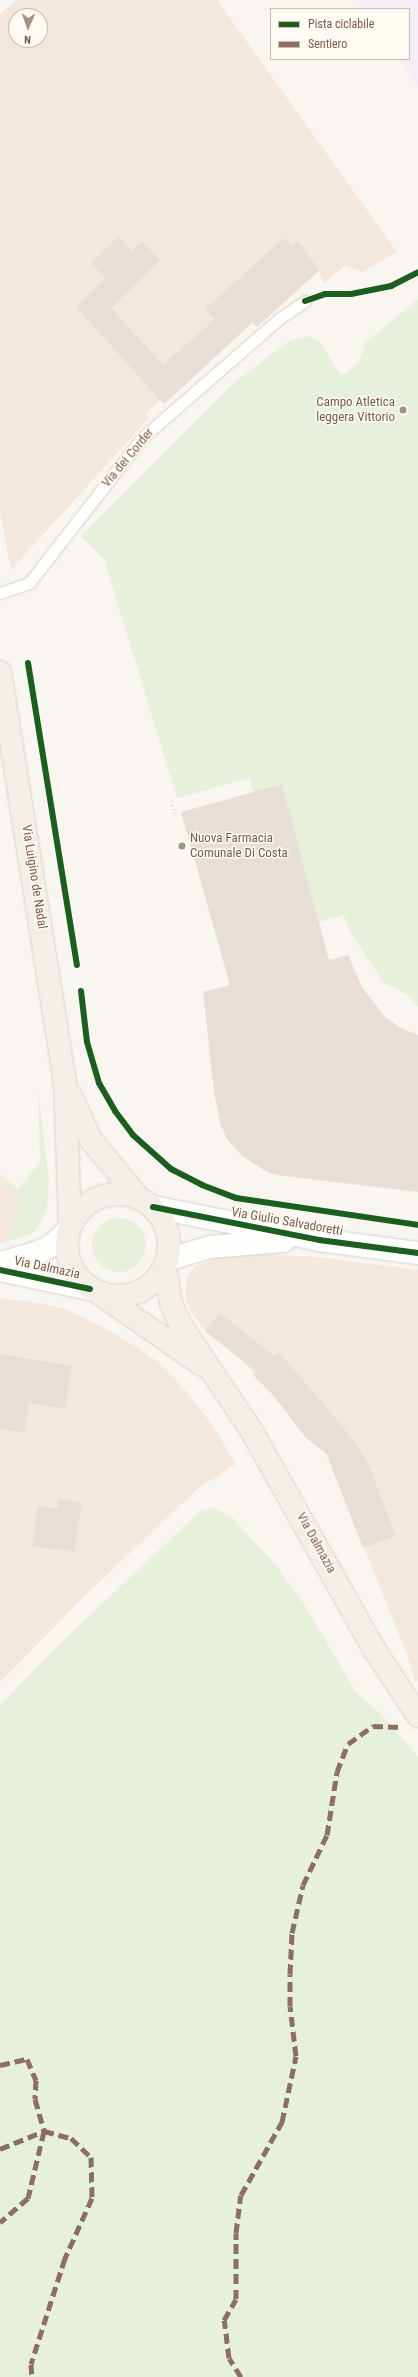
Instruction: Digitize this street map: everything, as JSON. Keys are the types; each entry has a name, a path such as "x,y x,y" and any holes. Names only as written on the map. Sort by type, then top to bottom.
{"main road":[{"name":"Via Luigino de Nadal","path":"0,672 65,1082 69,1227"},
{"name":"Via Luigino de Nadal","path":"65,1082 91,1140 146,1202"},
{"path":"122,1193 146,1202 168,1232 166,1263 156,1280 144,1289 129,1295 113,1296 94,1291 78,1278 69,1263 66,1247 69,1227 79,1210 91,1200 106,1194 122,1193"},
{"name":"Via Dalmazia","path":"166,1263 171,1303 180,1324 251,1430 374,1648 418,1716"},
{"name":"Via Dalmazia","path":"94,1291 212,1372"}],"street":[{"name":"Via Giulio Salvadoretti","path":"146,1202 319,1240 418,1253"},
{"name":"Via Dalmazia","path":"0,1263 39,1252 52,1245 69,1227"},
{"name":"Via Giulio Salvadoretti","path":"166,1263 210,1246 319,1240"},
{"name":"Via Dalmazia","path":"0,1270 94,1291"}],"lane":[{"name":"Via dei Corder","path":"0,593 29,583 142,438 280,318 305,301"}],"path":[{"path":"171,800 175,813"}],"shaded area":[{"path":"16,0 217,0 397,252 362,272 345,265 324,284 319,271 257,327 252,323 164,404 160,400 146,414 149,418 11,570 0,512 0,14"},
{"path":"357,0 418,0 418,87 399,60 410,60 410,8 362,8"},
{"path":"0,1181 23,1198 6,1242 0,1243"},
{"path":"255,1254 317,1257 418,1270 418,1681 415,1682 407,1654 326,1453 306,1438 273,1395 239,1357 205,1331 191,1312 185,1297 187,1276 196,1266 222,1257"},
{"path":"0,1298 45,1304 65,1309 107,1329 157,1361 186,1391 213,1426 236,1464 196,1490 88,1593 0,1682"}],"green space":[{"path":"418,299 418,1007 407,995 383,982 350,932 344,915 319,922 282,784 253,792 249,778 177,798 104,559 81,536 236,381 289,341 307,336 316,339 322,344 341,376 359,363 365,343"},
{"path":"38,1087 49,1181 47,1209 38,1228 31,1234 6,1242 23,1198 0,1181 0,1174 18,1189 40,1162"},
{"path":"114,1218 124,1218 134,1222 142,1230 146,1240 146,1250 142,1260 134,1268 124,1272 114,1272 104,1268 96,1260 92,1250 92,1240 96,1230 104,1222"},
{"path":"215,1508 232,1517 279,1569 306,1607 356,1692 380,1713 418,1757 418,2377 0,2377 0,1706 46,1657 200,1511"}],"building":[{"path":"119,236 132,251 142,241 160,260 111,308 163,365 215,319 205,309 284,238 291,247 298,241 319,270 257,327 253,322 164,404 76,307 105,278 91,263"},
{"path":"282,784 329,960 348,955 362,987 385,1017 401,1028 418,1035 418,1192 276,1175 265,1171 242,1156 227,1139 221,1126 214,1092 203,992 230,985 181,812"},
{"path":"220,1313 274,1356 279,1352 343,1427 367,1461 396,1536 363,1548 326,1453 306,1438 273,1395 253,1375 257,1372 205,1331"},
{"path":"0,1354 72,1366 65,1409 29,1403 24,1433 0,1429"},
{"path":"59,1499 82,1503 74,1552 32,1546 38,1506 58,1509"}],"marked path":[{"path":"241,2377 229,2358 224,2320 236,2299 236,2233 241,2195 282,2122 296,2056 290,2006 290,1974 292,1933 303,1885 327,1835 337,1772 348,1744 373,1726 400,1727"},
{"path":"0,2065 27,2059 36,2080 35,2099 44,2131 28,2198 0,2222"},
{"path":"0,2149 44,2131 71,2138 91,2157 92,2198 65,2258 31,2364 32,2377"}],"cycle path":[{"path":"305,301 325,294 351,294 391,286 418,272"},
{"path":"28,663 77,965"},
{"path":"81,991 87,1042 99,1083 115,1111 133,1135 171,1169 202,1185 236,1198 418,1225"},
{"path":"153,1207 319,1240 418,1253"},
{"path":"0,1270 90,1289"}],"place":[{"name":"Campo Atletica leggera Vittorio","path":"403,410"},
{"name":"Nuova Farmacia Comunale Di Costa","path":"182,846"}]}
